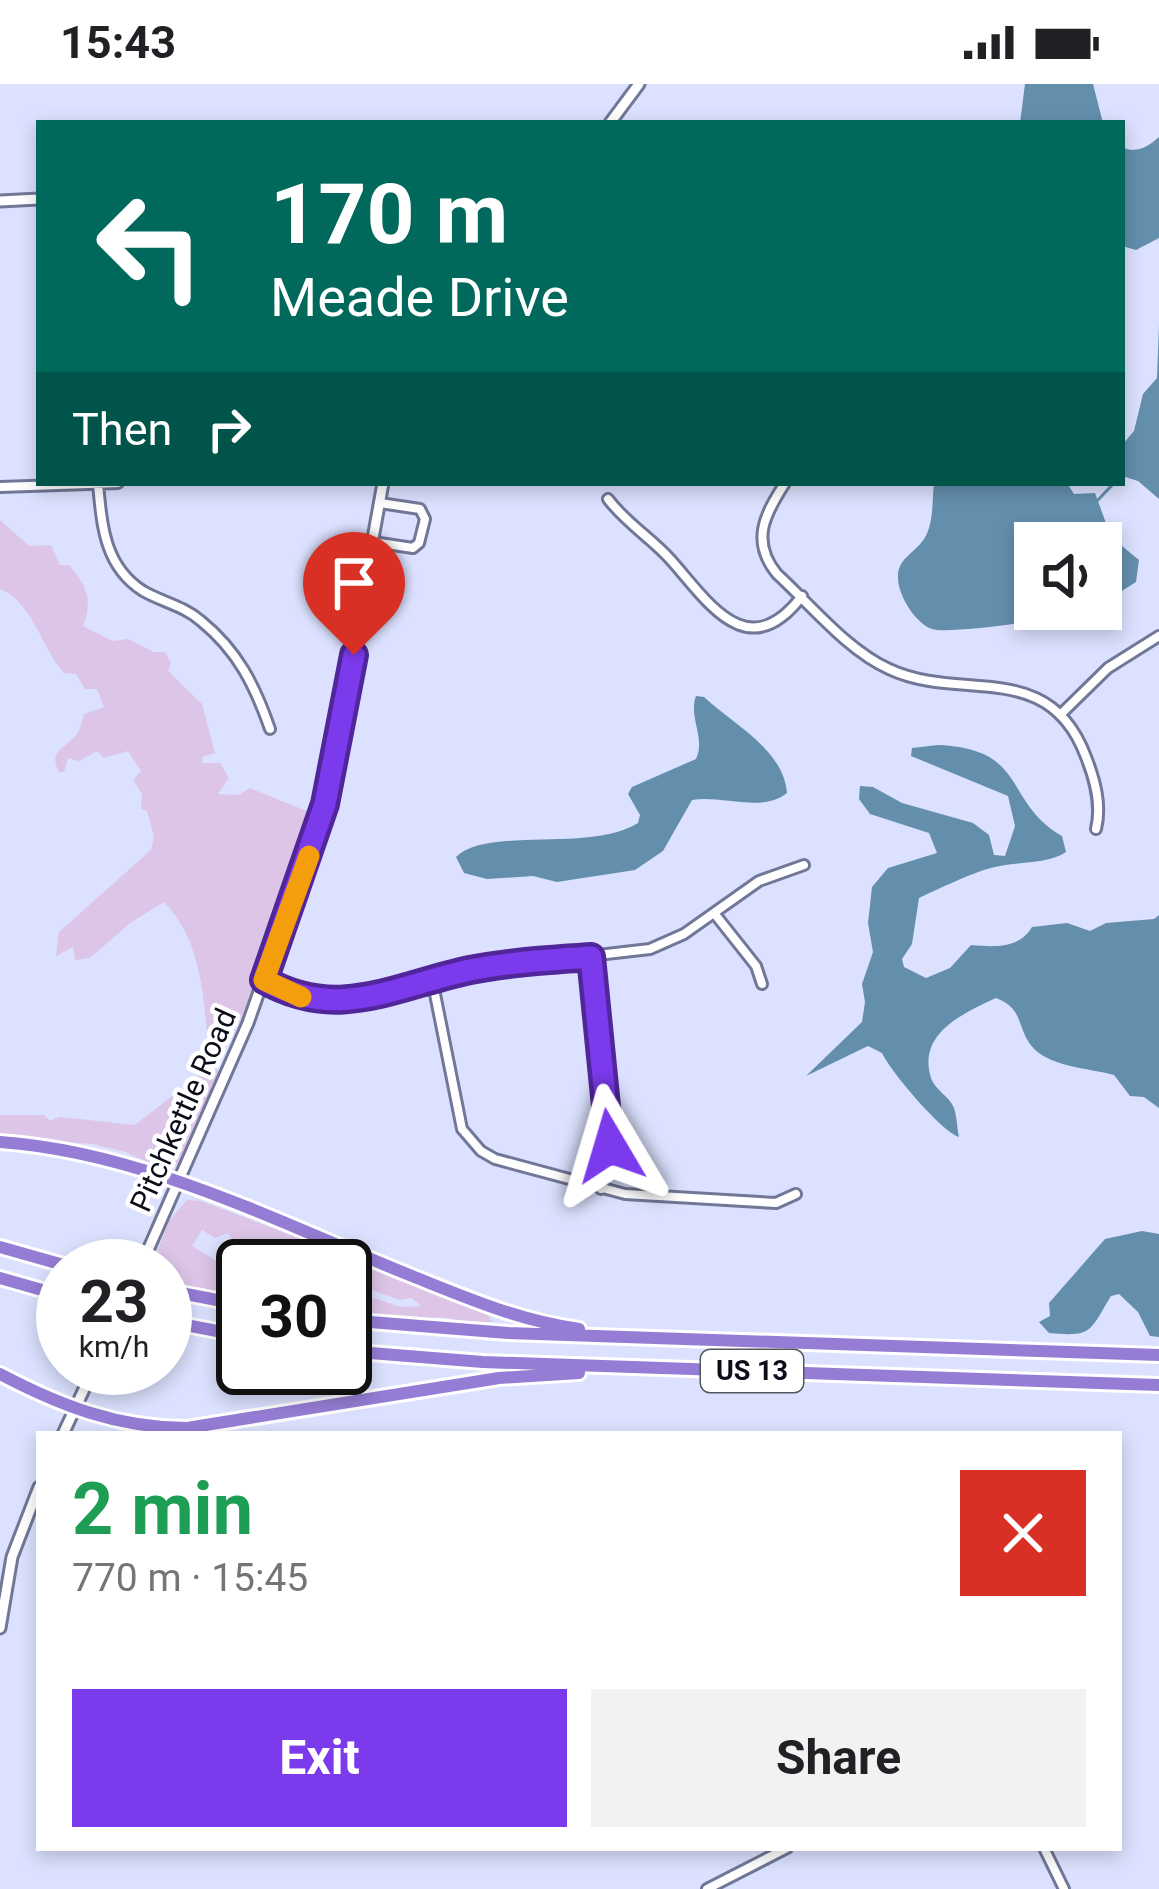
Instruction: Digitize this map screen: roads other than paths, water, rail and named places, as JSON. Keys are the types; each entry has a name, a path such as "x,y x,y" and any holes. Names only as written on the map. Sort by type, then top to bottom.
{"highway":[{"path":"0,1142 77,1152 178,1183 521,1318 653,1338"},
{"path":"0,1246 36,1257"},
{"path":"0,1278 36,1288"},
{"name":"US 13","path":"372,1323 443,1330 1159,1355"},
{"name":"US 13","path":"372,1353 483,1362 1159,1385"},
{"path":"0,1374 74,1410 139,1426 205,1427 499,1378 658,1368"}],"main road":[{"path":"612,120 639,84"},
{"path":"0,201 36,199"},
{"name":"Pitchkettle Road","path":"153,1239 264,980 304,872 332,776 383,486"},
{"path":"64,1431 81,1395"},
{"path":"0,1628 12,1557 36,1495"}],"street":[{"path":"0,487 36,486"},
{"path":"98,486 103,536 121,572 145,592 198,618 223,640 249,676 270,729"},
{"path":"783,486 763,521 761,539 771,566 871,659 894,672 922,680 1014,689 1060,716 1078,739 1091,771 1099,809 1096,829"},
{"path":"608,500 723,618 742,626 767,624 788,612 802,596"},
{"path":"374,542 413,548 419,543 425,519 420,509 380,502"},
{"path":"1060,716 1108,668 1159,636"},
{"path":"264,980 308,999 332,1003 512,964 633,953 665,944 759,881 804,865"},
{"path":"714,913 756,966 762,984"},
{"path":"591,957 610,1146 601,1189"},
{"path":"432,979 456,1110 469,1140 495,1159 625,1194 776,1203 796,1194"},
{"path":"707,1889 781,1851"},
{"path":"1045,1851 1064,1889"}],"water":[{"path":"1025,84 1093,84 1102,120 1020,120"},
{"path":"1159,137 1159,238 1136,250 1125,247 1125,148 1151,144"},
{"path":"1159,325 1159,499 1138,481 1125,477 1125,442 1134,431 1143,394 1157,378"},
{"path":"934,486 1069,486 1074,494 1095,493 1106,522 1014,522 1014,624 962,630 932,629 919,621 900,591 901,564 927,533"},
{"path":"1122,546 1139,560 1136,582 1122,591"},
{"path":"696,696 704,697 767,751 784,778 787,793 754,803 692,800 663,851 635,870 557,882 533,876 487,879 464,873 456,857 471,848 594,837 638,823 640,815 628,794 632,787 696,759"},
{"path":"912,748 967,749 1001,766 1030,808 1062,836 1066,852 983,870 919,898 912,944 902,959 904,967 926,978 950,968 971,945 1013,943 1032,927 1067,923 1090,931 1106,923 1159,915 1159,1108 1144,1097 1130,1096 1114,1075 1057,1062 1037,1052 1015,1012 996,998 946,1027 931,1049 931,1078 954,1108 959,1137 917,1100 882,1053 868,1046 806,1076 862,1022 862,984 873,952 868,923 872,887 888,868 937,853 929,833 870,814 859,799 860,786 973,823 989,835 994,855 1005,856 1015,826 1008,796 911,756"},
{"path":"1142,1231 1159,1234 1159,1337 1150,1336 1138,1312 1119,1294 1111,1296 1088,1330 1049,1333 1039,1322 1050,1316 1049,1303 1105,1239"}],"waterway":[{"path":"1098,500 1111,486"}]}
